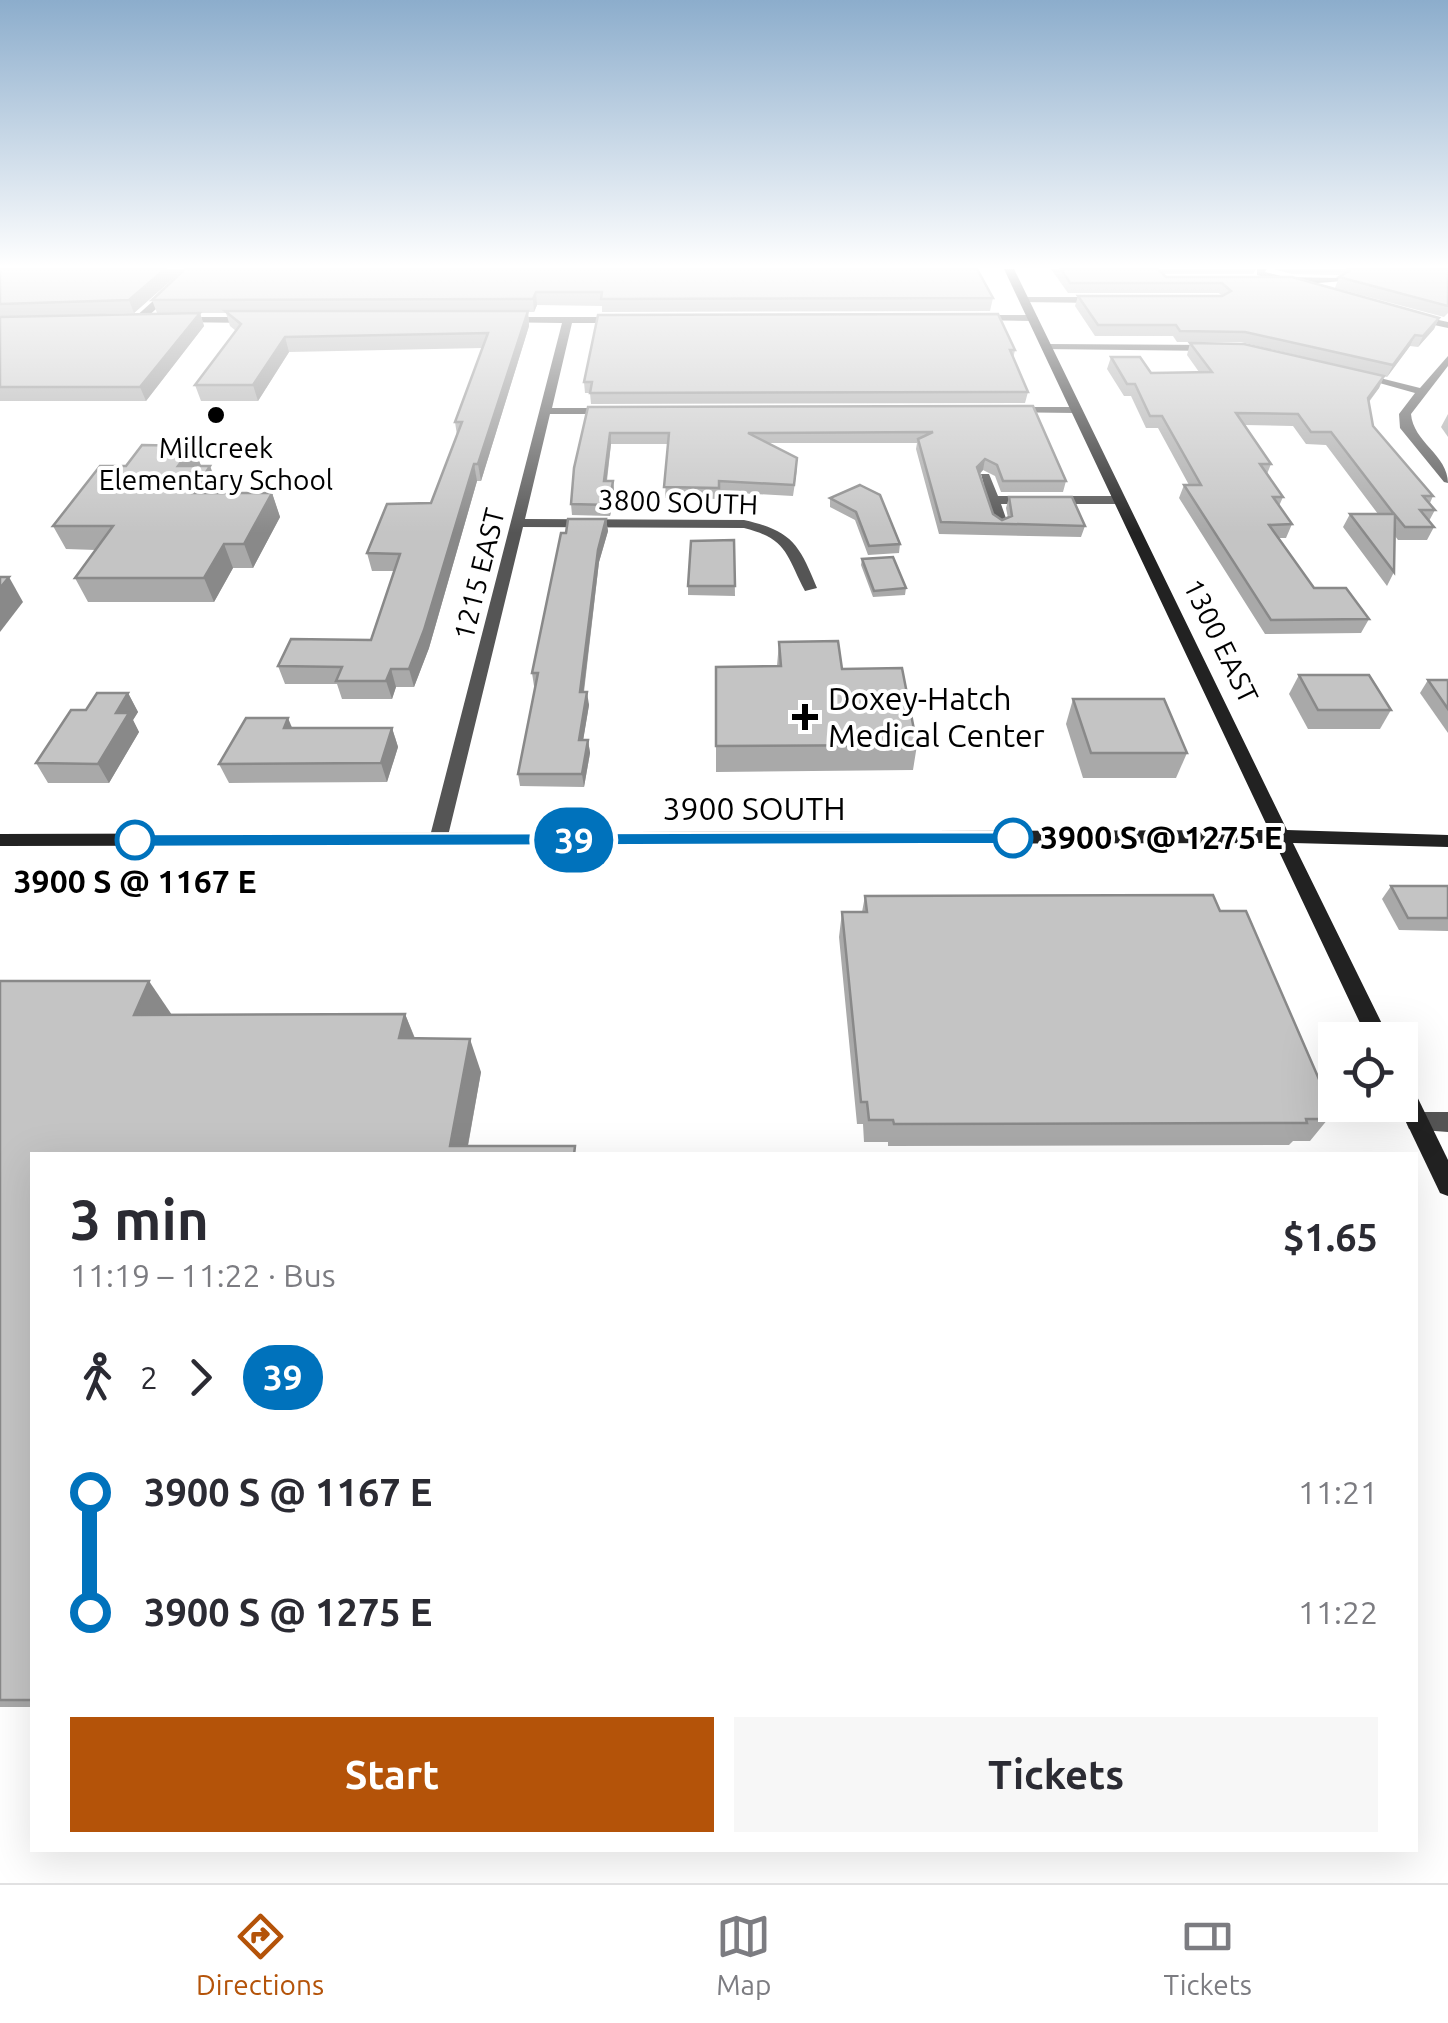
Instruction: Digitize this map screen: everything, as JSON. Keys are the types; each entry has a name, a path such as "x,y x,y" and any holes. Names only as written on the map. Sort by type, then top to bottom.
{"main road":[{"name":"1300 EAST","path":"1051,357 1370,1022"},
{"name":"3900 SOUTH","path":"0,840 1282,837 1448,841"},
{"path":"1418,1122 1448,1185"}],"street":[{"name":"1215 EAST","path":"438,840 560,357"},
{"path":"1448,359 1405,414 1406,428 1448,479"},
{"path":"1348,373 1420,391"},
{"path":"985,410 1075,410"},
{"path":"547,412 626,411"},
{"path":"985,478 1001,524"},
{"path":"993,500 1118,500"},
{"name":"3800 SOUTH","path":"518,523 744,524 776,530 790,540 810,588"},
{"path":"1418,1122 1448,1122"}],"building":[{"path":"0,357 164,357 140,387 0,387"},
{"path":"216,357 272,357 253,385 195,385"},
{"path":"479,357 513,357 478,464 474,464 409,669 391,669 386,681 336,681 342,667 278,666 291,639 371,640 400,554 367,553 387,504 431,503 462,422 455,422"},
{"path":"589,357 1013,357 1028,392 590,393 592,382 584,382"},
{"path":"1111,357 1140,357 1151,373 1212,372 1201,357 1300,357 1384,376 1368,398 1373,426 1433,496 1423,496 1435,510 1420,510 1434,527 1405,527 1395,515 1394,572 1350,514 1394,514 1331,432 1311,432 1298,414 1236,413 1271,464 1260,464 1283,497 1273,497 1292,524 1269,525 1314,588 1346,588 1369,619 1271,620 1184,485 1201,485 1162,416 1150,416 1135,384 1127,384"},
{"path":"1357,357 1399,357 1393,365"},
{"path":"1033,406 1066,481 1003,481 997,465 985,459 977,467 993,514 1002,520 1012,516 1009,497 1072,497 1085,526 941,522 918,439 933,432 748,433 797,458 794,485 719,481 719,488 664,487 669,433 610,433 604,481 613,481 609,505 571,504 574,468 588,407"},
{"path":"142,445 193,446 178,466 210,466 193,493 272,493 244,544 224,544 204,578 75,578 113,526 53,526 100,466 126,466"},
{"path":"860,485 880,495 900,544 869,546 856,512 830,498"},
{"path":"568,519 606,519 598,550 580,692 587,692 579,740 588,740 582,774 518,774 538,673 532,673 561,533 566,533"},
{"path":"734,540 735,586 688,586 691,541"},
{"path":"893,557 906,588 874,591 862,559"},
{"path":"838,641 842,669 902,668 917,745 716,746 716,667 781,666 779,642"},
{"path":"1299,675 1369,675 1391,710 1318,710"},
{"path":"1428,680 1448,680 1448,709"},
{"path":"97,693 128,693 116,713 129,713 98,764 36,763 71,710 86,710"},
{"path":"1073,699 1164,699 1187,753 1091,753"},
{"path":"246,718 288,718 284,728 392,728 381,763 219,764"},
{"path":"1391,886 1448,886 1448,918 1408,918"},
{"path":"1213,895 1220,911 1246,911 1318,1077 1318,1119 1306,1119 1307,1123 894,1124 893,1120 869,1120 867,1102 861,1102 842,912 867,912 865,896"},
{"path":"0,981 149,981 134,1015 405,1014 399,1038 470,1039 450,1146 575,1146 574,1152 30,1152 30,1700 0,1700"}],"bus line":[{"name":"39","path":"135,840 1013,838"}],"place":[{"name":"Millcreek Elementary School","path":"216,415"},
{"name":"Doxey-Hatch Medical Center","path":"805,717"},
{"name":"3900 S @ 1275 E","path":"1013,838"},
{"name":"3900 S @ 1167 E","path":"135,840"}]}
